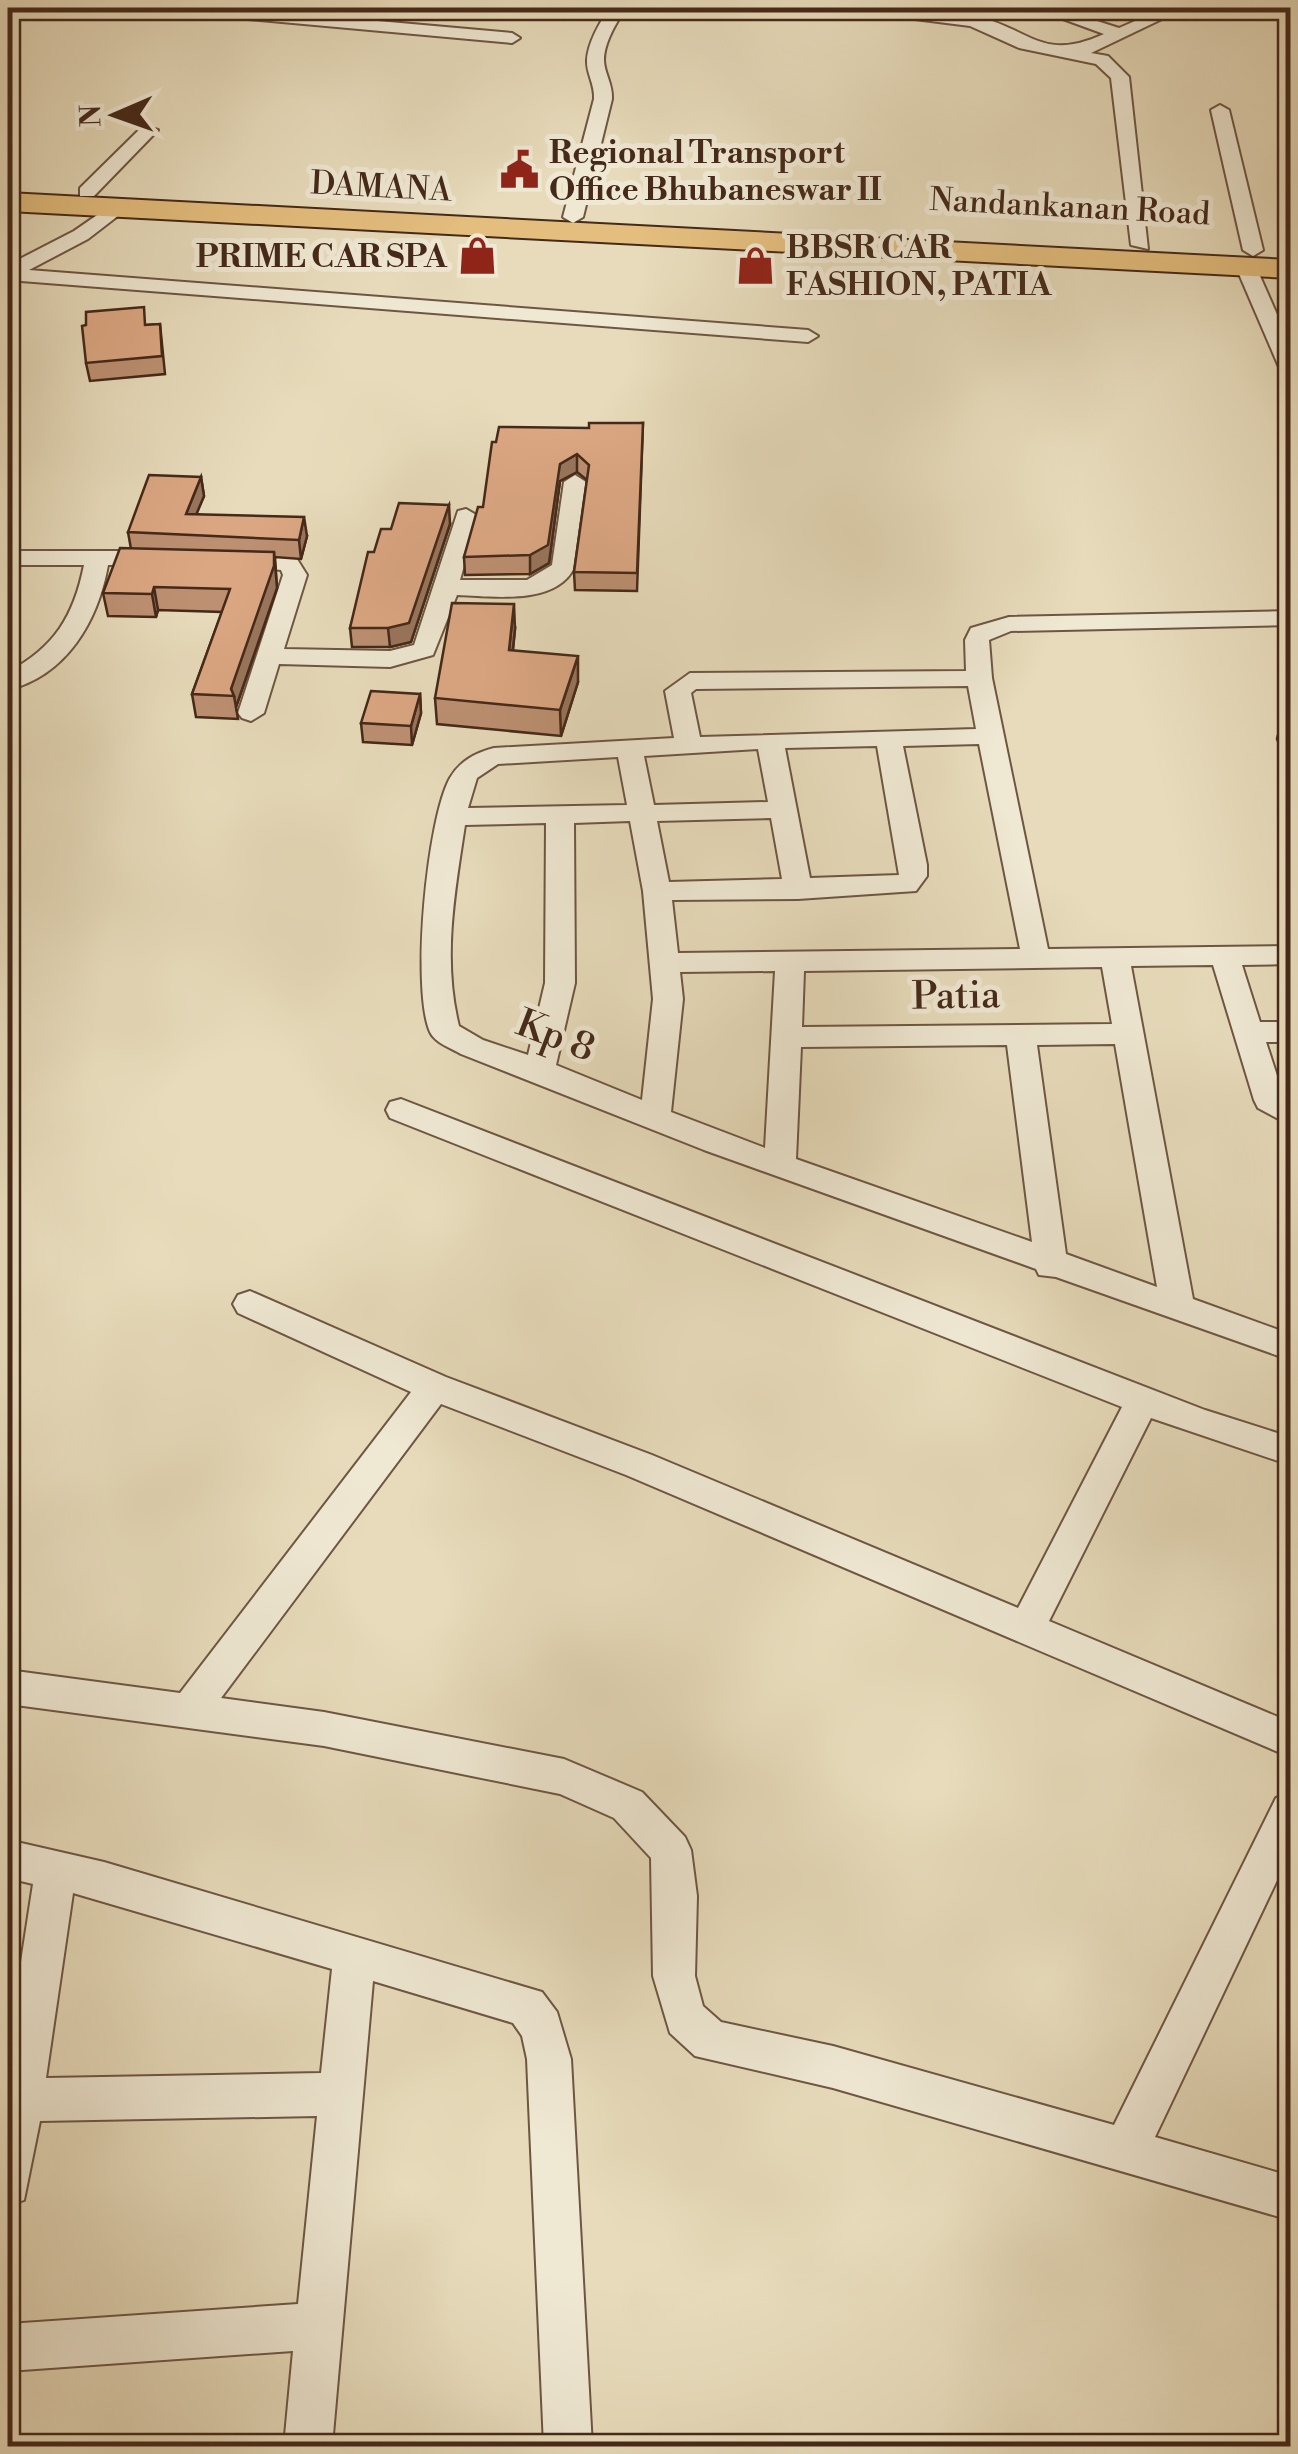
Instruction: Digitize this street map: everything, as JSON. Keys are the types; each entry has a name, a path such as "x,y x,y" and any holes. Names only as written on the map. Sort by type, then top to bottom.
{"main road":[{"name":"Nandankanan Road","path":"8,188 573,217 933,242 1140,245 1250,259 1290,252"},
{"name":"DAMANA","path":"8,202 933,242 1250,259 1290,269"}],"street":[{"path":"408,28 424,8"},
{"path":"573,217 603,99 604,84 595,61 608,22 618,8"},
{"path":"867,8 951,16 1025,44 1079,52 1114,67 1120,77 1140,245"},
{"path":"1041,8 1120,34"},
{"path":"1079,52 1177,8"},
{"path":"233,13 318,14 408,28 484,28 512,38"},
{"path":"1220,110 1250,259 1290,366"},
{"path":"87,192 150,130"},
{"path":"8,274 81,234 116,208"},
{"path":"8,274 808,336"},
{"path":"446,587 532,586 558,577 564,566 574,482"},
{"path":"270,656 407,657 424,650 466,516"},
{"path":"8,558 289,564 295,575 293,589 251,712"},
{"path":"8,682 57,652 76,633 92,592 97,558"},
{"path":"1036,959 979,678 976,640 992,626 1290,618"},
{"path":"689,746 678,691 690,681 979,678"},
{"name":"Kp 8","path":"990,736 770,741 484,760 461,777 453,817 435,973 437,1007 445,1031 472,1047 540,1070 780,1166 1051,1266 1290,1348"},
{"path":"657,891 897,888 913,876 888,738"},
{"path":"770,741 798,890"},
{"path":"630,750 657,891 668,999 655,1117"},
{"path":"453,817 784,810"},
{"path":"540,1070 560,983 560,815"},
{"path":"664,963 1290,955"},
{"path":"1225,956 1269,1100 1290,1114"},
{"path":"1115,958 1178,1310"},
{"path":"780,1166 790,961"},
{"path":"1249,1032 1290,1032"},
{"name":"Patia","path":"786,1037 1127,1034"},
{"path":"1021,1035 1051,1266"},
{"path":"401,1110 1143,1400 1290,1451"},
{"path":"250,1304 434,1386 638,1465 1290,1740"},
{"path":"189,1711 434,1386"},
{"path":"1026,1629 1143,1400"},
{"path":"8,1687 324,1729 564,1776 628,1805 671,1850 676,1896 674,1976 684,2018 710,2042 833,2068 1290,2198"},
{"path":"1126,2151 1290,1811"},
{"path":"8,1858 527,2007 542,2027 550,2059 568,2446"},
{"path":"8,2184 56,1870"},
{"path":"308,2446 354,1955"},
{"path":"20,2100 341,2094"},
{"path":"8,2348 320,2326"}],"building":[{"path":"144,307 145,325 160,324 162,356 86,363 82,326 86,325 86,312"},
{"path":"589,423 643,423 637,573 574,572 589,465 577,454 560,464 548,545 530,555 464,557 478,507 483,507 492,442 496,442 499,427 589,428"},
{"path":"149,475 201,477 186,514 304,517 299,540 128,532"},
{"path":"399,503 449,505 409,623 388,628 350,628 368,552 374,552 381,529 391,529"},
{"path":"120,548 274,552 274,566 231,689 234,696 192,694 230,589 154,587 152,594 103,593"},
{"path":"452,603 514,604 509,650 578,656 560,710 435,698"},
{"path":"371,691 420,694 411,726 361,723"}],"place":[{"name":"Regional Transport Office Bhubaneswar II","path":"519,170"},
{"name":"PRIME CAR SPA","path":"477,256"},
{"name":"BBSR CAR FASHION, PATIA","path":"756,265"}]}
